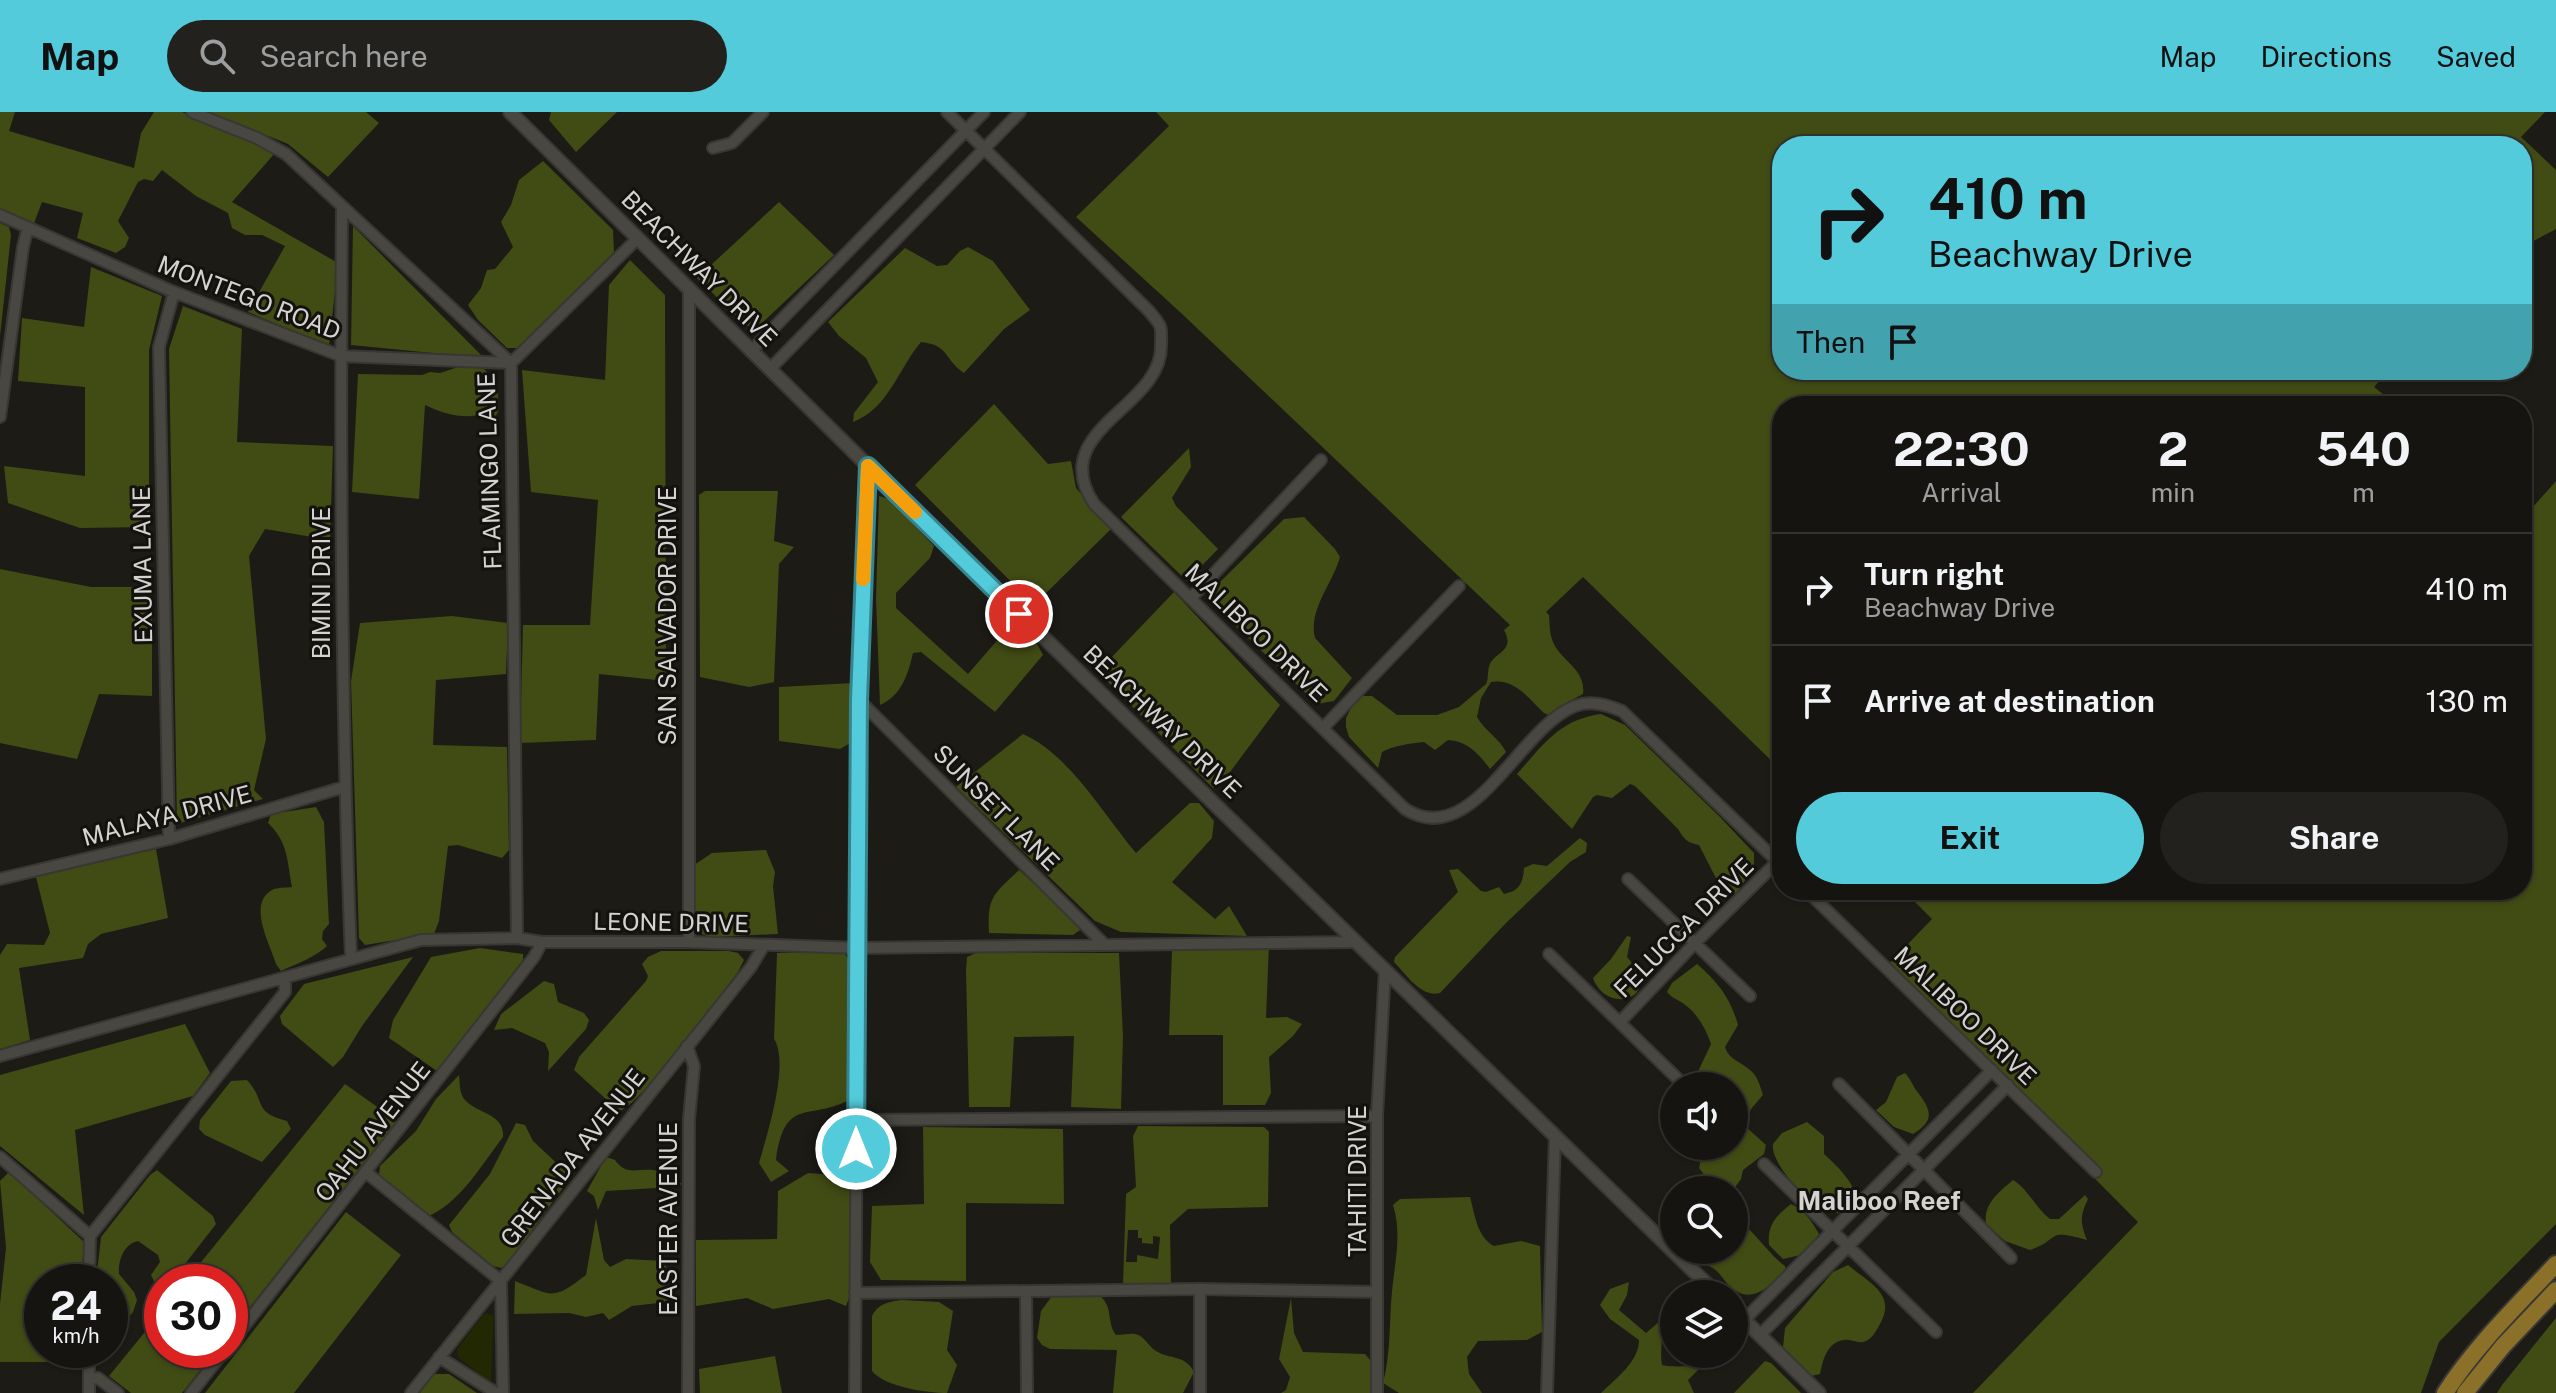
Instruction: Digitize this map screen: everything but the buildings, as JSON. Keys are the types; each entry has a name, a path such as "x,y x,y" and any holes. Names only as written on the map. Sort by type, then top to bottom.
{"main road":[{"path":"2445,1393 2490,1334 2556,1264"},
{"path":"2465,1393 2503,1346 2556,1290"}],"street":[{"name":"FLAMINGO LANE","path":"192,112 257,138 286,154 511,363 517,938"},
{"name":"BEACHWAY DRIVE","path":"510,112 868,466 1703,1280"},
{"path":"713,148 732,143 763,112"},
{"name":"MALIBOO DRIVE","path":"947,112 1149,311 1160,327 1161,359 1147,381 1094,436 1086,450 1082,466 1083,481 1094,504 1405,809 1418,817 1435,820 1450,817 1475,800 1549,723 1575,706 1599,703 1622,711 1772,856"},
{"path":"751,351 984,112"},
{"path":"770,369 1020,112"},
{"name":"BIMINI DRIVE","path":"342,208 344,787 351,958"},
{"name":"MONTEGO ROAD","path":"0,215 174,292 341,356 511,363"},
{"path":"0,417 28,227"},
{"path":"511,363 637,239"},
{"name":"SAN SALVADOR DRIVE","path":"689,289 689,942"},
{"name":"EXUMA LANE","path":"169,839 159,347 174,292"},
{"path":"1191,598 1321,460"},
{"path":"855,1393 859,700 868,466"},
{"path":"1323,728 1459,586"},
{"name":"SUNSET LANE","path":"859,700 1104,944"},
{"name":"MALAYA DRIVE","path":"0,879 169,839 344,787"},
{"name":"FELUCCA DRIVE","path":"1620,1022 1694,944 1772,871"},
{"path":"1628,879 1750,996"},
{"name":"MALIBOO DRIVE","path":"1816,900 2096,1172"},
{"name":"LEONE DRIVE","path":"0,1056 421,940 517,938 542,942 689,942 857,948 1357,942"},
{"name":"OAHU AVENUE","path":"248,1322 367,1173 534,957 542,942"},
{"name":"GRENADA AVENUE","path":"411,1393 751,967 764,945"},
{"path":"1549,954 1671,1072"},
{"name":"TAHITI DRIVE","path":"1377,1393 1377,1116 1385,969"},
{"path":"89,1264 90,1236 285,992 285,978"},
{"name":"EASTER AVENUE","path":"687,1046 694,1066 689,1119 688,1393"},
{"path":"1748,1316 1992,1070"},
{"path":"1839,1084 2011,1258"},
{"path":"1760,1335 2008,1085"},
{"path":"856,1120 1377,1116"},
{"path":"1549,1391 1555,1136"},
{"path":"0,1157 90,1236"},
{"path":"1764,1164 1936,1332"},
{"path":"367,1173 501,1281 503,1393"},
{"path":"855,1293 1200,1289 1377,1292"},
{"path":"1200,1289 1200,1393"},
{"path":"1026,1292 1027,1393"},
{"path":"1748,1324 1819,1393"},
{"path":"439,1357 496,1393"},
{"path":"89,1368 89,1393"},
{"path":"191,1393 211,1368"},
{"path":"89,1379 98,1378 118,1393"}],"green space":[{"path":"0,112 15,112 9,131 134,168 141,133 154,112 182,112 257,142 275,153 232,202 338,263 329,346 248,312 285,246 262,235 245,235 232,228 228,213 196,196 162,170 153,181 144,179 138,182 118,221 129,238 125,247 116,253 77,238 83,213 42,202 33,226 0,210"},
{"path":"209,112 366,112 379,123 328,177 288,144"},
{"path":"551,112 617,112 576,152 549,120"},
{"path":"1156,112 2545,112 2522,136 1772,136 1772,380 2380,380 2374,387 2385,396 1772,396 1772,761 1583,577 1546,612 1553,642 1578,673 1583,694 1557,708 1551,716 1514,686 1491,682 1481,698 1477,717 1506,752 1490,769 1472,749 1448,740 1435,750 1424,742 1386,750 1382,752 1378,768 1349,737 1346,718 1362,696 1372,696 1397,715 1437,715 1459,707 1486,684 1490,664 1506,647 1504,630 1510,625 1076,217 1169,126"},
{"path":"2532,147 2556,170 2556,229 2532,242"},
{"path":"543,161 613,230 614,252 520,348 507,348 478,320 468,305 481,288 487,270 495,269 513,247 501,222 511,205 519,180"},
{"path":"779,202 834,255 761,324 747,326 697,278"},
{"path":"0,223 9,227 11,235 0,336"},
{"path":"353,226 484,358 351,345"},
{"path":"968,247 993,261 1030,310 1004,329 964,373 937,346 921,342 884,398 865,416 853,422 854,413 878,382 866,358 839,336 828,322 905,248 937,266 947,265"},
{"path":"630,260 665,295 666,681 599,674 596,740 520,743 523,625 590,625 598,500 531,492 522,370 605,380 609,285"},
{"path":"91,267 162,296 149,350 149,527 80,528 8,503 4,466 85,476 85,387 18,381 22,318 84,327"},
{"path":"183,306 242,329 237,442 333,446 330,540 265,529 249,556 266,739 254,790 263,799 177,824 169,349"},
{"path":"467,364 484,369 497,382 499,409 495,418 487,414 455,415 425,405 419,499 352,492 358,374 422,375"},
{"path":"994,404 1048,464 1071,461 1076,488 1111,529 1034,605 915,485"},
{"path":"1189,448 1191,467 1172,498 1218,549 1187,581 1121,517"},
{"path":"2556,481 2556,1224 2439,1342 2421,1393 1973,1393 2138,1222 1885,968 1932,919 1913,900 2532,900 2532,508"},
{"path":"705,491 778,491 774,541 794,547 779,564 774,682 749,687 700,677 699,495"},
{"path":"879,496 889,499 934,546 930,558 896,593 896,608 968,674 1008,628 1019,628 1037,644 1043,655 995,712 921,652 913,653 902,684 893,696 880,705 876,599"},
{"path":"1304,517 1340,557 1318,607 1315,638 1352,678 1334,701 1317,704 1216,607 1213,598 1220,582 1284,519"},
{"path":"0,569 91,587 152,587 152,696 99,694 77,759 0,743"},
{"path":"1174,592 1280,705 1230,772 1213,788 1108,682 1108,661"},
{"path":"452,616 508,623 506,674 436,680 433,745 507,747 509,850 502,858 458,845 448,846 439,921 434,934 365,945 359,938 351,681 360,623"},
{"path":"853,683 854,741 840,749 779,741 779,687"},
{"path":"1601,714 1625,725 1754,853 1754,867 1736,894 1720,886 1699,845 1686,840 1635,786 1630,784 1612,798 1593,797 1572,829 1517,774 1553,735 1574,721"},
{"path":"1023,734 1056,756 1071,771 1136,853 1190,803 1199,803 1214,821 1212,838 1172,882 1215,919 1229,906 1247,936 1121,932 1095,921 956,787"},
{"path":"316,807 324,822 329,924 323,931 322,939 327,946 281,971 262,925 261,905 272,890 292,887 283,844 268,823 271,814"},
{"path":"1580,838 1587,843 1586,852 1570,862 1506,923 1440,993 1420,989 1394,962 1395,957 1458,892 1449,870 1458,869 1481,891 1499,887 1504,894 1520,885 1524,868 1533,864 1547,866"},
{"path":"156,849 168,918 101,934 88,944 83,958 19,968 30,1040 0,1049 0,955 7,944 44,945 50,933 36,877"},
{"path":"766,850 775,872 773,886 778,934 710,937 702,934 694,917 694,865 712,853"},
{"path":"1019,870 1083,928 1073,935 989,933 991,903 1003,885"},
{"path":"1627,936 1631,937 1627,957 1639,976 1640,987 1630,997 1614,998 1598,988 1593,978"},
{"path":"1269,944 1266,1018 1287,1017 1302,1024 1269,1057 1271,1093 1265,1105 1223,1105 1223,1035 1169,1035 1172,951"},
{"path":"480,948 523,954 523,960 437,1071 389,1038 393,1020 431,957"},
{"path":"661,951 729,951 738,953 744,960 660,1072 643,1092 619,1111 574,1070 579,1057 646,981 648,976 642,964"},
{"path":"843,951 849,960 851,1099 793,1118 780,1140 776,1160 789,1171 771,1182 759,1163 780,1065 774,1039 777,953"},
{"path":"976,953 1119,953 1123,1036 1121,1109 1071,1107 1074,1036 1014,1037 1010,1107 969,1107 966,970 967,957"},
{"path":"413,957 333,1067 282,1024 280,1016 304,984"},
{"path":"1697,964 1711,977 1732,1007 1738,1025 1725,1047 1732,1058 1753,1072 1763,1095 1748,1118 1748,1072 1698,1072 1711,1044 1693,1012 1667,992 1672,983"},
{"path":"544,981 554,984 558,1002 584,1013 589,1020 586,1029 548,1071 549,1052 545,1043 512,1028 494,1030 501,1014"},
{"path":"185,1024 210,1073 193,1096 75,1130 84,1215 0,1146 0,1075"},
{"path":"1905,1073 1925,1102 1929,1114 1926,1124 1913,1134 1894,1127 1876,1110 1886,1102 1897,1077"},
{"path":"459,1075 464,1098 496,1119 503,1129 503,1137 459,1194 426,1217 379,1175 380,1166 416,1131 436,1099"},
{"path":"247,1080 264,1110 287,1121 291,1129 262,1162 205,1135 199,1129 200,1120 231,1081"},
{"path":"345,1084 397,1121 248,1309 248,1264 200,1264"},
{"path":"1807,1122 1824,1136 1824,1154 1844,1174 1857,1197 1846,1214 1820,1209 1790,1180 1777,1160 1773,1144 1782,1133"},
{"path":"516,1123 525,1125 533,1141 566,1172 562,1189 508,1263 501,1268 493,1266 452,1232 449,1225 490,1174"},
{"path":"1138,1126 1264,1127 1269,1132 1268,1207 1188,1209 1170,1225 1171,1284 1123,1284 1126,1194 1136,1187 1133,1136","holes":["1128,1230 1138,1230 1142,1243 1153,1244 1153,1236 1160,1237 1158,1259 1137,1255 1137,1262 1126,1262"]},
{"path":"923,1127 1063,1129 1064,1204 966,1203 966,1281 881,1280 870,1262 872,1206 924,1204"},
{"path":"1748,1129 1766,1145 1764,1154 1743,1170 1742,1176 1705,1176 1699,1168 1701,1160 1748,1160"},
{"path":"606,1157 615,1160 624,1169 658,1171 682,1184 606,1191 598,1210 594,1196 587,1191"},
{"path":"157,1170 213,1216 216,1224 185,1264 159,1264 158,1255 138,1241 126,1249 120,1264 98,1264 101,1237"},
{"path":"9,1172 84,1242 82,1264 24,1264 24,1362 0,1362 0,1304 6,1248 0,1181"},
{"path":"808,1173 836,1175 851,1186 852,1290 846,1306 829,1299 773,1309 747,1298 696,1306 696,1240 777,1239 778,1191"},
{"path":"2013,1180 2050,1219 2059,1219 2085,1195 2088,1199 2082,1219 2087,1240 2059,1235 2030,1250 2005,1241 1986,1224 1986,1217 1993,1199"},
{"path":"1470,1197 1478,1225 1488,1242 1494,1246 1521,1241 1540,1246 1542,1332 1527,1340 1478,1341 1467,1357 1469,1374 1482,1393 1399,1393 1383,1383 1389,1349 1397,1248 1393,1205 1400,1199"},
{"path":"1791,1204 1804,1213 1819,1234 1805,1254 1783,1259 1769,1245 1769,1232 1777,1217"},
{"path":"346,1212 401,1255 294,1393 205,1393 224,1368 248,1368 248,1338"},
{"path":"596,1218 604,1260 610,1267 626,1259 664,1261 673,1286 667,1302 632,1306 609,1320 603,1313 586,1317 569,1313 514,1314 515,1281 552,1293 566,1289 586,1275"},
{"path":"1748,1228 1786,1270 1764,1289 1749,1295 1748,1280 1724,1280 1712,1267 1705,1265 1748,1264"},
{"path":"1848,1265 1878,1290 1885,1305 1884,1314 1873,1335 1866,1341 1844,1340 1834,1344 1824,1358 1820,1374 1811,1376 1783,1347 1785,1328 1833,1272"},
{"path":"1629,1282 1627,1295 1619,1310 1646,1333 1660,1321 1660,1368 1700,1368 1688,1380 1694,1393 1601,1393 1626,1369 1635,1355 1639,1340 1610,1319 1600,1305 1610,1289"},
{"path":"128,1285 137,1300 128,1318"},
{"path":"1052,1296 1100,1296 1107,1305 1116,1335 1138,1335 1161,1354 1182,1360 1190,1366 1194,1372 1183,1393 1113,1393 1117,1350 1050,1349 1042,1345 1037,1338 1041,1311"},
{"path":"1291,1298 1294,1333 1303,1352 1365,1354 1371,1361 1371,1393 1281,1393 1286,1390 1290,1377 1279,1359"},
{"path":"902,1300 939,1302 953,1311 947,1350 957,1365 947,1393 896,1385 872,1371 872,1316 884,1304"},
{"path":"485,1313 494,1315 491,1380 488,1381 458,1357 457,1349"},
{"path":"2556,1318 2556,1393 2497,1393 2502,1385"},
{"path":"144,1333 144,1368 202,1368 182,1393 131,1393 109,1376 116,1368 128,1368 128,1353"},
{"path":"775,1356 782,1393 700,1393 699,1369"},
{"path":"1765,1361 1771,1363 1801,1393 1734,1393"},
{"path":"434,1374 449,1374 477,1393 420,1393"}],"slow traffic":[{"path":"863,579 868,466 915,512"}],"district":[{"name":"Maliboo Reef","path":"1879,1201"}],"route":[{"path":"856,1149 859,700 868,466 1019,614"}]}
